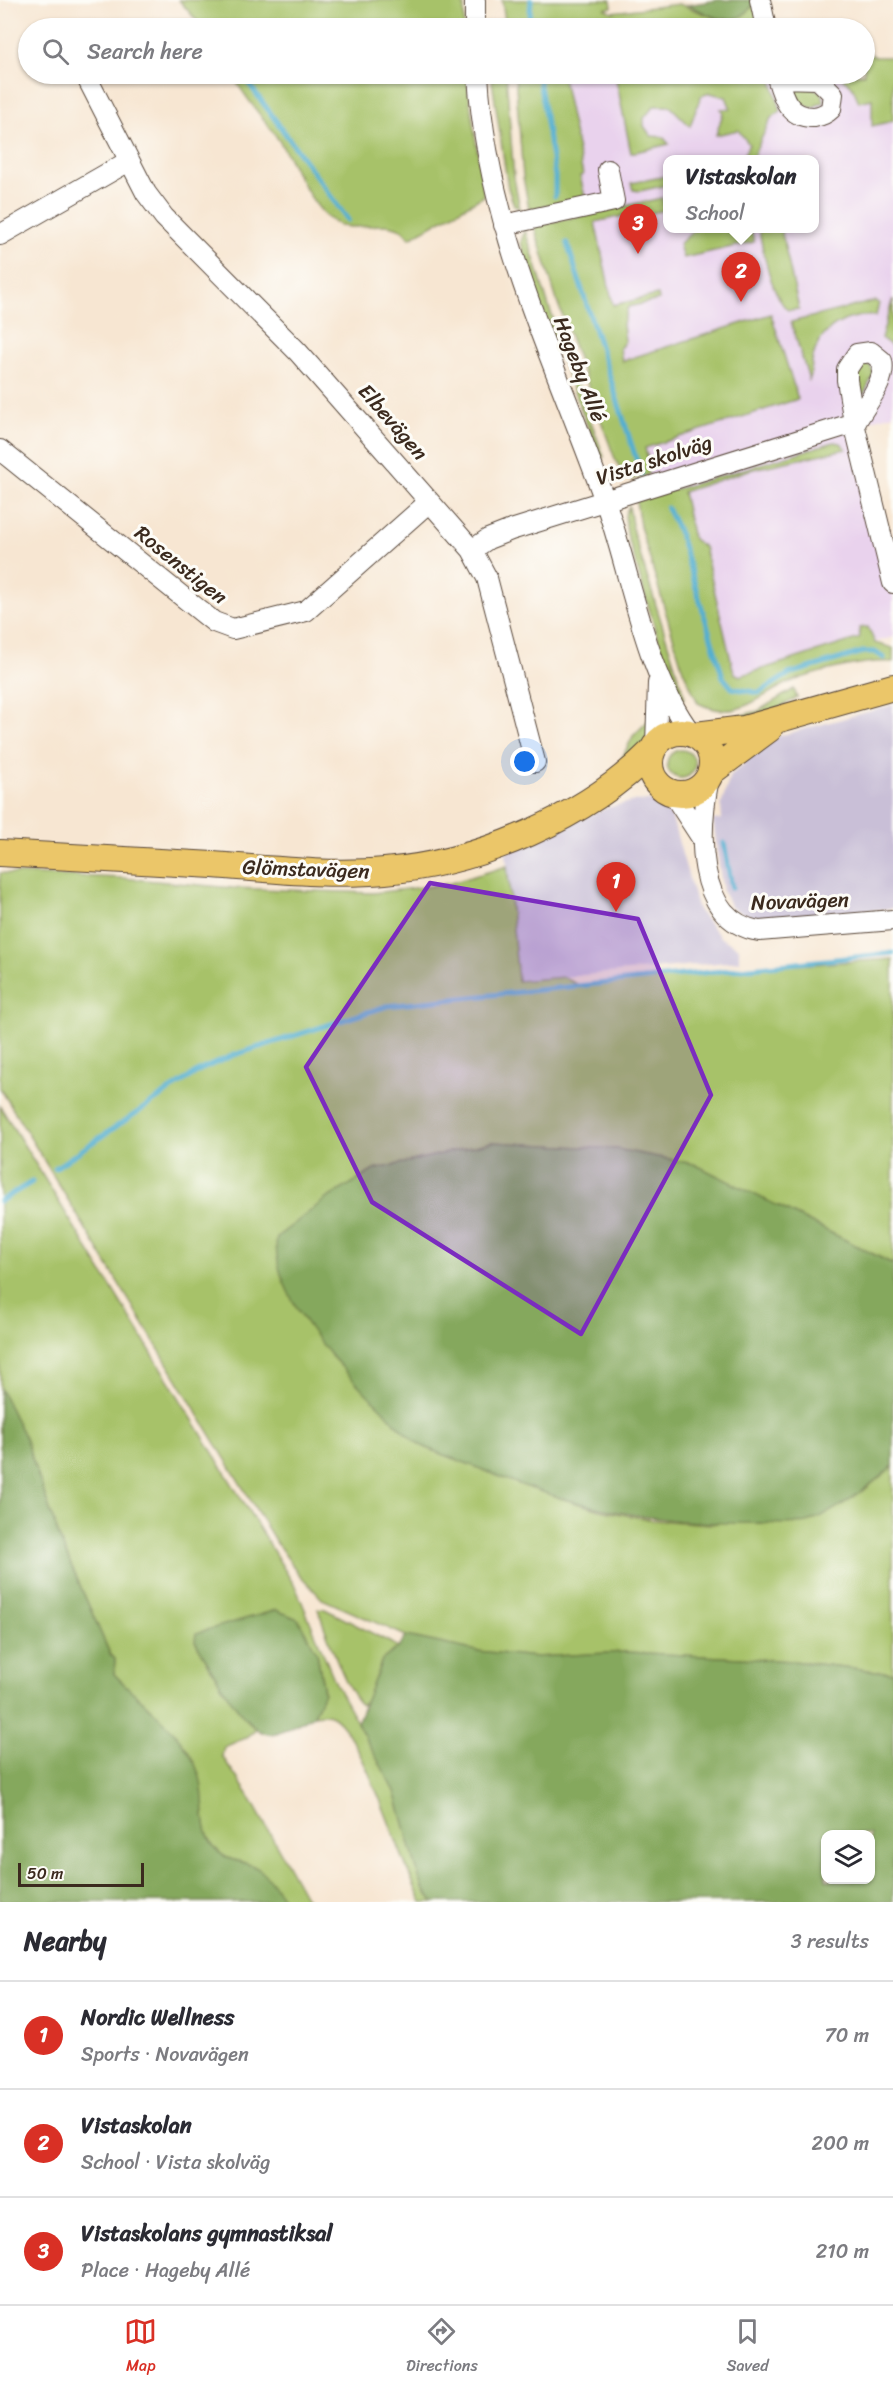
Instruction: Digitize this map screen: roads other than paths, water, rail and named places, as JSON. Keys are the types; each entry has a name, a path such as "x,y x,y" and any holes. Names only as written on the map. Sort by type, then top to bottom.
{"main road":[{"name":"Glömstavägen","path":"599,797 672,733 730,733 893,687"},
{"name":"Glömstavägen","path":"0,853 320,872 382,871 425,866 471,853 539,827 599,797 632,788 694,792 736,752 787,718"},
{"path":"694,734 709,748 713,760 710,775"},
{"path":"654,748 650,770 667,790"}],"street":[{"path":"475,0 475,18"},
{"path":"760,0 764,18"},
{"name":"Elbevägen","path":"90,84 146,193 164,217 298,352 372,433 472,550 487,578 535,762"},
{"name":"Hageby Allé","path":"479,84 484,129 504,225 526,295 605,501 658,678 681,720 694,734"},
{"path":"0,235 129,161"},
{"path":"504,225 614,201 608,170"},
{"name":"Vista skolväg","path":"472,550 488,539 511,530 855,422 893,583"},
{"name":"Rosenstigen","path":"0,450 214,622 226,628 306,611 429,502"},
{"name":"Hageby Allé","path":"654,748 659,711 658,678"},
{"name":"Novavägen","path":"710,775 701,837 716,903 728,919 744,929 775,931 893,920"},
{"name":"Novavägen","path":"667,790 701,837"}],"waterway":[{"path":"530,18 531,0"},
{"path":"249,84 348,220"},
{"path":"540,84 555,176 555,196"},
{"path":"567,243 641,474"},
{"path":"667,508 679,532 723,677 732,688 759,693 789,674 863,652 875,652 884,658"},
{"path":"724,843 732,888"},
{"path":"55,1168 200,1070 234,1055 387,1006 893,953"},
{"path":"0,1201 32,1182"}],"place":[{"name":"Vistaskolans gymnastiksal","path":"638,254"},
{"name":"Vistaskolan","path":"741,302"},
{"name":"Nordic Wellness","path":"616,912"}]}
